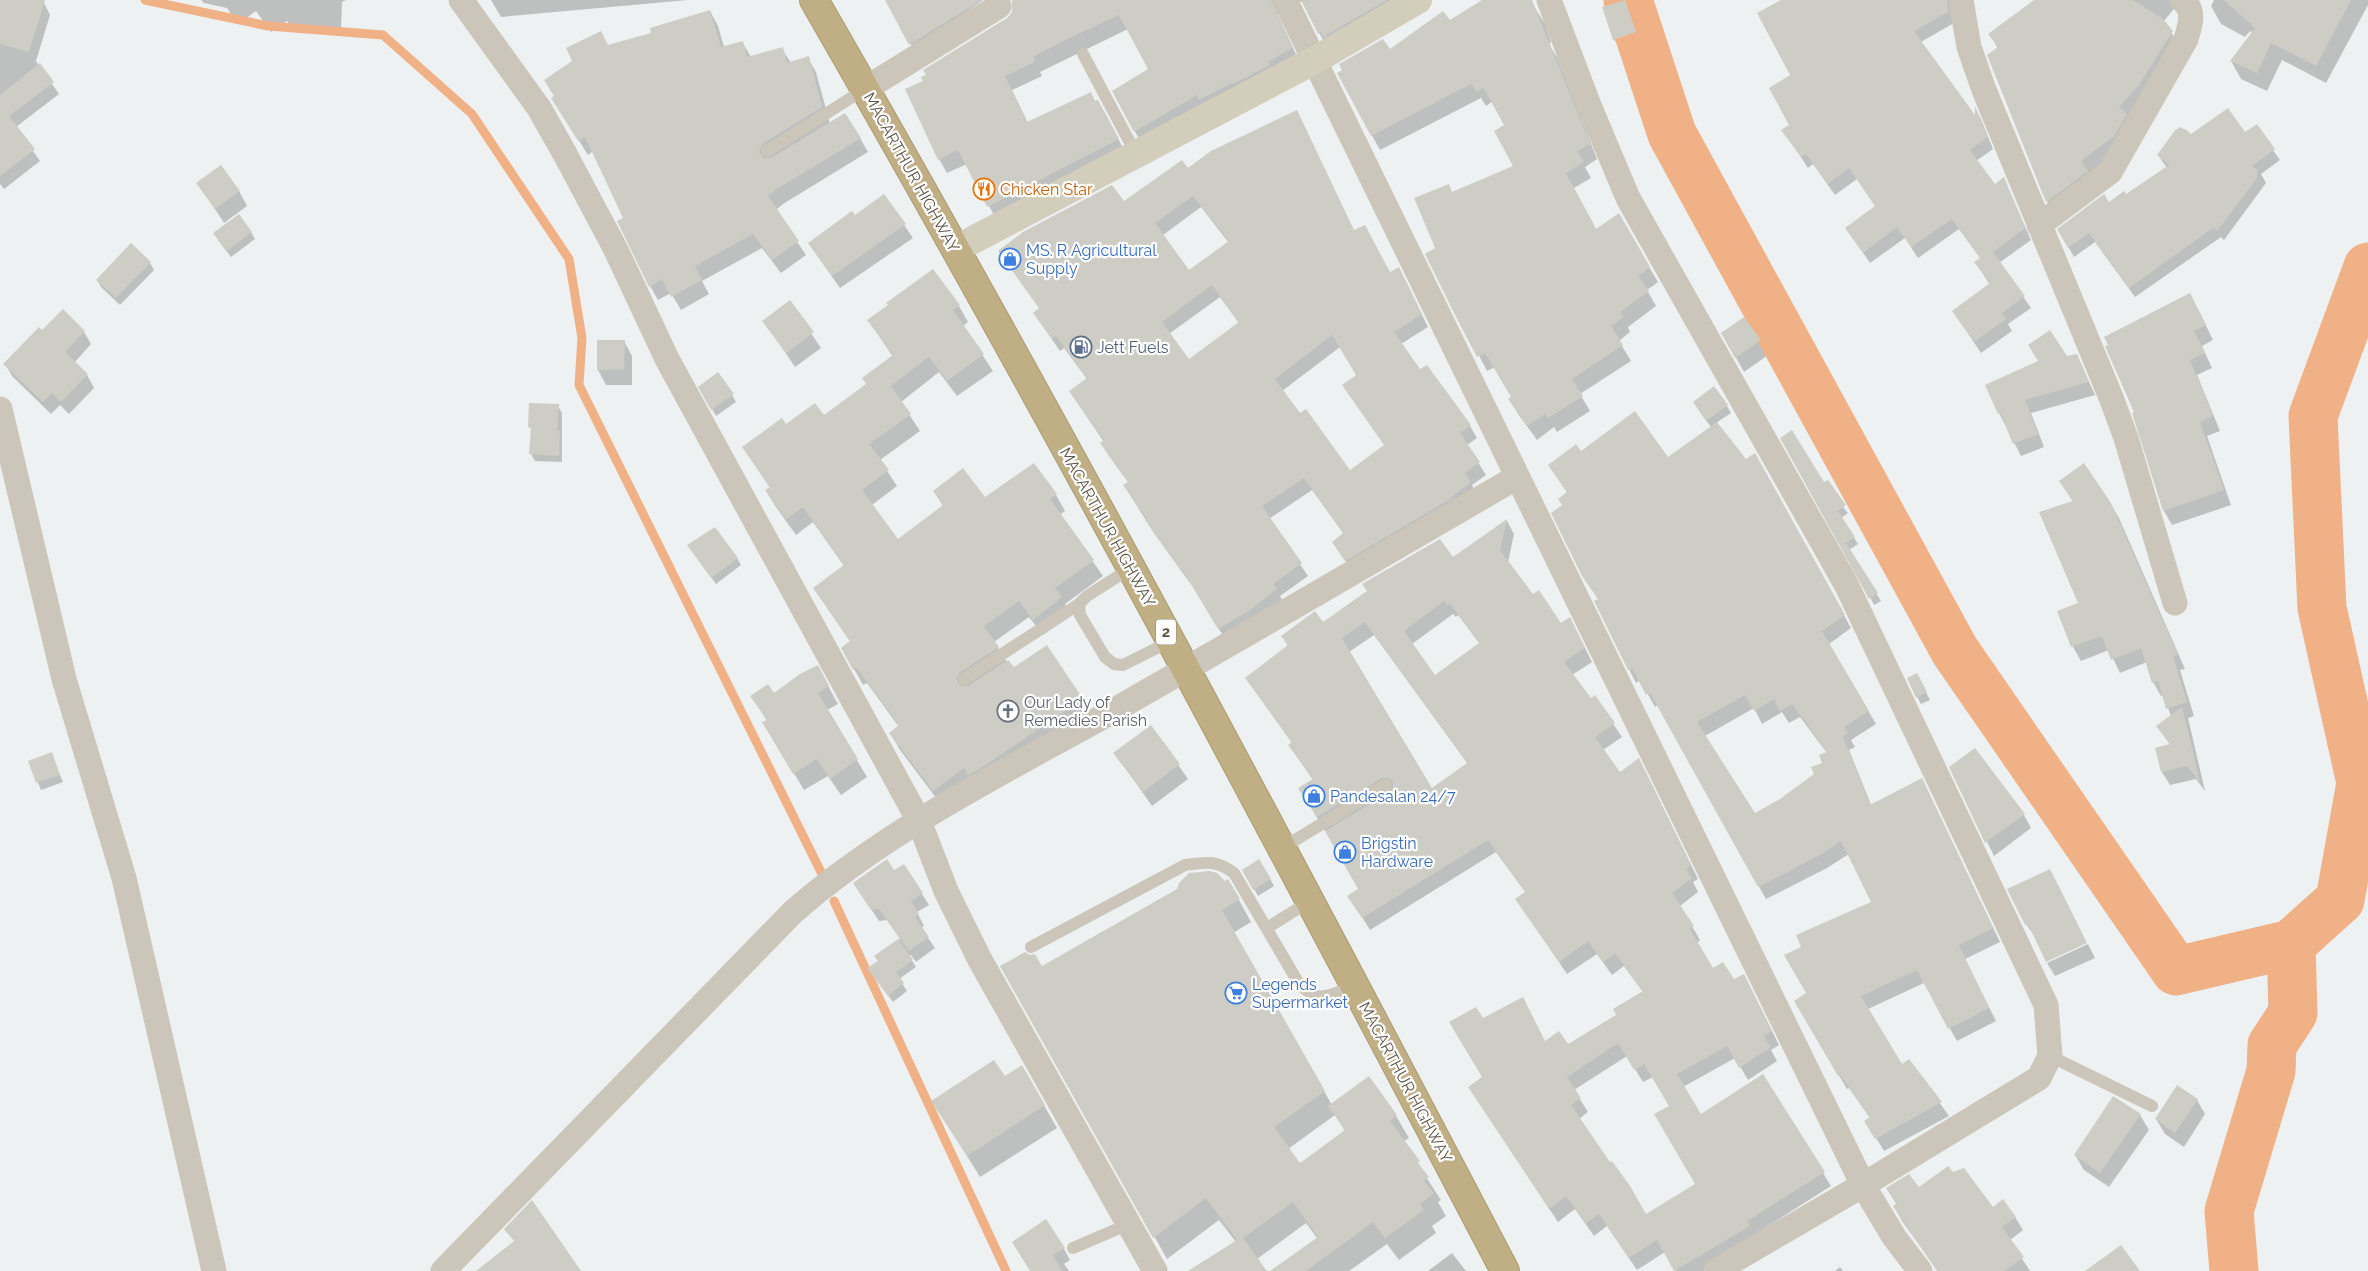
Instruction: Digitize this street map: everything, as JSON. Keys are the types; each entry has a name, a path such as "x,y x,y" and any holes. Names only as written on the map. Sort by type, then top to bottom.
{"highway":[{"name":"MACARTHUR HIGHWAY","path":"814,0 956,249 1187,669 1505,1271"}],"street":[{"path":"1285,0 1863,1185 1894,1237 1920,1271"},
{"path":"956,249 1315,60 1418,0"},
{"path":"1550,0 1588,103 1628,198 1846,584 2046,1005 2050,1056 2039,1078 1863,1185 1716,1271"},
{"path":"2039,225 2110,172 2186,39 2192,20 2187,4 2182,0"},
{"path":"1968,4 1969,47 1984,90 2098,362 2124,430 2175,603"},
{"path":"865,89 999,6"},
{"path":"467,9 539,108 579,178 668,359 919,821 946,891 980,960 1155,1271"},
{"path":"0,409 64,679 124,878 214,1271"},
{"path":"443,1271 793,912 836,876 919,821 1187,669 1517,477"}],"lane":[{"path":"1083,54 1136,154"},
{"path":"767,151 865,89"},
{"path":"964,679 1131,568"},
{"path":"1079,604 1080,615 1105,657 1114,664 1124,665 1171,641"},
{"path":"1282,848 1386,785"},
{"path":"1031,947 1186,865 1205,862 1221,864 1234,873 1298,982 1308,994 1320,998 1356,986"},
{"path":"1267,928 1310,901"},
{"path":"2050,1056 2152,1106"},
{"path":"1073,1248 1129,1224"}],"building":[{"path":"0,0 45,0 29,52 0,44"},
{"path":"885,0 981,0 909,45"},
{"path":"1012,0 1271,0 1292,48 1268,62 1270,65 1199,100 1197,95 1134,132 1112,91 1148,69 1119,15 1067,39 1033,57 1035,62 1005,76 1027,122 1091,92 1095,101 1098,100 1119,139 987,207 958,150 938,160 905,89 923,81 921,77 926,75 923,70 1007,18 1012,12"},
{"path":"1301,0 1387,0 1323,37 1321,32 1318,34"},
{"path":"1482,0 1532,0 1590,144 1577,151 1584,162 1566,173 1596,229 1619,213 1650,267 1638,276 1649,291 1620,312 1623,317 1611,326 1623,345 1572,379 1583,396 1548,418 1545,414 1527,426 1508,399 1511,397 1485,353 1477,357 1455,315 1425,254 1435,248 1414,198 1449,184 1452,192 1513,166 1494,131 1504,125 1483,87 1477,92 1471,84 1371,136 1337,73 1342,70 1339,64 1383,39 1390,49 1443,11 1450,20"},
{"path":"1625,0 1636,32 1613,40 1602,7"},
{"path":"1781,0 1947,0 1948,12 1914,31 1975,115 1975,106 1988,137 1970,150 1995,184 2004,177 2025,228 1993,252 2025,296 2002,313 2006,319 1974,342 1952,311 1990,283 1974,262 1980,258 1952,219 1911,247 1897,227 1863,253 1845,228 1875,206 1849,168 1828,184 1806,154 1801,157 1781,130 1789,125 1769,88 1790,75 1757,13"},
{"path":"2034,0 2133,0 2163,19 2173,31 2139,85 2119,107 2127,114 2114,136 2081,161 2088,171 2046,202 1987,55 1998,47 1988,34"},
{"path":"2224,0 2351,0 2316,66 2271,43 2257,73 2230,61 2255,28"},
{"path":"710,10 721,47 743,41 747,57 783,47 787,63 809,56 822,107 762,144 759,152 763,158 771,158 845,113 861,138 768,196 799,241 772,260 753,234 695,266 702,280 671,297 662,279 649,287 617,221 623,218 585,137 578,141 551,98 554,96 544,80 572,61 566,48 601,31 608,45 651,33 650,28"},
{"path":"40,63 54,82 9,116 35,149 0,176 0,95"},
{"path":"2228,108 2245,132 2257,124 2275,149 2252,166 2257,169 2257,178 2217,231 2214,227 2129,288 2089,233 2068,248 2057,229 2104,194 2109,202 2124,191 2126,194 2169,165 2157,155 2176,129 2185,129 2191,134"},
{"path":"1297,110 1354,230 1365,225 1390,272 1399,267 1422,314 1394,332 1420,369 1427,365 1471,425 1460,433 1480,462 1465,473 1471,482 1450,498 1452,498 1345,561 1332,542 1343,533 1304,478 1262,506 1302,563 1273,584 1277,589 1250,610 1218,629 1183,571 1145,520 1147,519 1123,485 1128,482 1100,443 1104,440 1069,391 1087,378 1056,336 1052,339 1033,313 1039,308 998,251 1023,232 1112,185 1124,201 1182,160 1188,168 1211,151","holes":["1193,196 1229,241 1189,270 1155,223","1212,285 1239,322 1189,359 1162,322","1332,335 1356,375 1342,385 1384,445 1350,470 1306,409 1300,413 1275,379"]},
{"path":"221,165 240,191 215,209 196,183"},
{"path":"884,194 906,224 832,276 808,243 852,211 855,215"},
{"path":"239,214 252,232 226,251 213,233"},
{"path":"131,243 151,262 116,298 96,280"},
{"path":"933,269 960,305 953,310 984,354 947,381 929,357 891,386 911,414 869,444 889,470 862,490 898,539 943,505 933,491 963,468 985,497 1034,463 1057,494 1050,499 1094,560 1055,588 1062,597 1033,620 1019,601 984,626 999,647 960,672 956,679 960,686 968,686 1008,660 1014,667 1047,645 1083,699 981,768 968,775 964,768 933,791 889,733 899,725 856,667 853,670 841,648 850,641 813,588 844,565 803,507 786,519 765,490 770,487 742,447 782,418 786,424 815,403 824,415 866,384 862,378 893,355 867,320 888,305 886,303"},
{"path":"2190,293 2206,325 2194,331 2205,353 2190,360 2213,416 2200,422 2224,490 2163,511 2132,413 2134,412 2105,346 2108,345 2104,337"},
{"path":"790,300 814,332 786,353 762,321"},
{"path":"63,309 85,331 65,352 88,374 61,402 52,393 43,402 3,364 39,327 42,330"},
{"path":"1744,317 1761,340 1735,358 1721,333"},
{"path":"2050,330 2067,356 2077,354 2089,382 2025,400 2038,434 2013,444 2000,412 1998,414 1985,385 2038,361 2028,345"},
{"path":"597,340 625,340 624,370 597,370"},
{"path":"718,372 734,394 711,410 698,387"},
{"path":"1714,386 1728,405 1706,421 1693,402"},
{"path":"529,403 559,404 557,431 560,431 559,456 529,454 531,428 528,427"},
{"path":"1635,411 1668,457 1717,422 1746,459 1755,453 1845,615 1822,631 1869,711 1844,727 1848,733 1843,737 1870,805 1922,778 1993,928 1959,945 1989,1008 1948,1029 1917,970 1861,996 1902,1064 1909,1059 1942,1102 1875,1139 1864,1121 1870,1117 1840,1075 1838,1076 1794,1001 1806,993 1784,955 1801,947 1796,935 1871,902 1841,841 1820,855 1758,887 1650,693 1646,695 1632,668 1628,670 1594,601 1598,599 1582,576 1551,513 1562,505 1558,499 1567,492 1548,465 1576,444 1581,451","holes":["1745,695 1754,711 1774,699 1780,711 1792,704 1827,752 1819,755 1822,763 1811,767 1814,774 1780,799 1755,813 1697,722"]},
{"path":"1792,430 1824,482 1828,480 1846,505 1838,511 1855,537 1846,543 1878,593 1869,599 1780,438"},
{"path":"2084,463 2111,503 2178,655 2173,656 2187,702 2166,709 2158,681 2152,683 2141,648 2111,660 2102,636 2071,647 2057,611 2078,603 2039,512 2073,501 2059,481"},
{"path":"1507,519 1500,550 1533,594 1539,590 1561,623 1570,617 1585,648 1564,662 1591,698 1595,695 1615,723 1595,737 1620,772 1639,758 1691,865 1686,869 1692,878 1672,893 1694,926 1690,929 1713,968 1723,962 1734,979 1744,974 1772,1031 1763,1036 1771,1047 1739,1068 1727,1046 1677,1074 1701,1114 1763,1074 1825,1172 1747,1221 1750,1226 1674,1271 1657,1240 1629,1258 1599,1214 1586,1223 1566,1196 1549,1209 1468,1087 1482,1077 1449,1022 1476,1007 1483,1018 1523,997 1545,1041 1559,1031 1568,1044 1616,1015 1613,1009 1643,991 1615,953 1603,962 1588,941 1559,962 1515,899 1525,892 1488,840 1362,918 1347,896 1358,889 1325,831 1390,792 1393,788 1393,781 1389,778 1382,778 1317,817 1298,788 1313,779 1288,745 1292,742 1245,678 1288,645 1281,636 1315,611 1323,622 1367,591 1362,584 1440,539 1453,557","holes":["1444,601 1447,605 1450,603 1479,643 1435,675 1404,631","1365,622 1467,763 1432,788 1342,638","1618,1043 1634,1070 1644,1064 1669,1106 1654,1114 1695,1184 1646,1214 1630,1186 1612,1161 1610,1162 1571,1105 1581,1098 1567,1077"]},
{"path":"715,527 738,558 711,578 687,545"},
{"path":"818,665 829,686 818,693 858,759 830,779 817,759 793,774 762,722 767,720 750,696 768,684 774,693 800,674"},
{"path":"1917,673 1927,692 1916,698 1907,678"},
{"path":"2182,707 2200,782 2187,766 2161,772 2155,748 2170,744 2156,726"},
{"path":"1151,725 1180,764 1143,792 1113,753"},
{"path":"1975,748 2025,814 1985,843 1949,767"},
{"path":"52,752 60,775 36,783 28,761"},
{"path":"887,859 894,870 904,864 923,893 911,901 919,914 915,917 929,937 909,951 879,909 871,910 853,883"},
{"path":"1259,859 1271,879 1253,890 1242,870"},
{"path":"2050,869 2087,943 2046,962 2028,924 2025,925 2007,889"},
{"path":"1210,871 1217,873 1225,881 1228,879 1240,899 1222,910 1325,1091 1274,1127 1300,1163 1345,1130 1328,1106 1369,1076 1397,1115 1390,1121 1420,1161 1418,1163 1429,1177 1424,1181 1434,1193 1420,1204 1424,1210 1385,1238 1373,1222 1306,1271 1270,1271 1318,1237 1293,1202 1243,1238 1267,1271 1188,1271 1237,1240 1206,1198 1153,1238 1000,966 1025,952 1030,955 1035,954 1042,966 1177,889 1179,883 1189,873"},
{"path":"898,939 913,960 896,972 904,983 888,996 867,968 878,961 874,956"},
{"path":"994,1060 1005,1076 1022,1065 1045,1105 967,1156 931,1101"},
{"path":"2177,1085 2198,1099 2175,1133 2155,1119"},
{"path":"2113,1096 2141,1114 2100,1173 2074,1155"},
{"path":"1948,1166 1953,1172 1964,1168 1993,1207 2003,1199 2016,1217 2002,1227 2024,1257 2004,1271 1937,1271 1893,1206 1897,1203 1886,1188 1909,1174 1919,1187"},
{"path":"532,1200 581,1271 476,1271 514,1241 504,1229"},
{"path":"1046,1219 1065,1248 1053,1255 1062,1271 1030,1271 1012,1242"},
{"path":"2121,1245 2140,1271 2085,1271"}],"waterway":[{"path":"145,0 268,26 383,35 472,114 569,259 582,338 579,385 822,874"},
{"path":"1628,0 1672,134 1955,651 2176,971 2291,944 2340,900 2361,783 2322,608 2313,416 2368,267"},
{"path":"834,901 1006,1271"},
{"path":"2234,1271 2229,1211 2271,1071 2272,1045 2293,1013 2291,944"}],"place":[{"name":"Chicken Star","path":"984,189"},
{"name":"MS. R Agricultural Supply","path":"1010,259"},
{"name":"Jett Fuels","path":"1081,347"},
{"name":"Our Lady of Remedies Parish","path":"1008,711"},
{"name":"Pandesalan 24/7","path":"1314,796"},
{"name":"Brigstin Hardware","path":"1345,852"},
{"name":"Legends Supermarket","path":"1236,993"}]}
